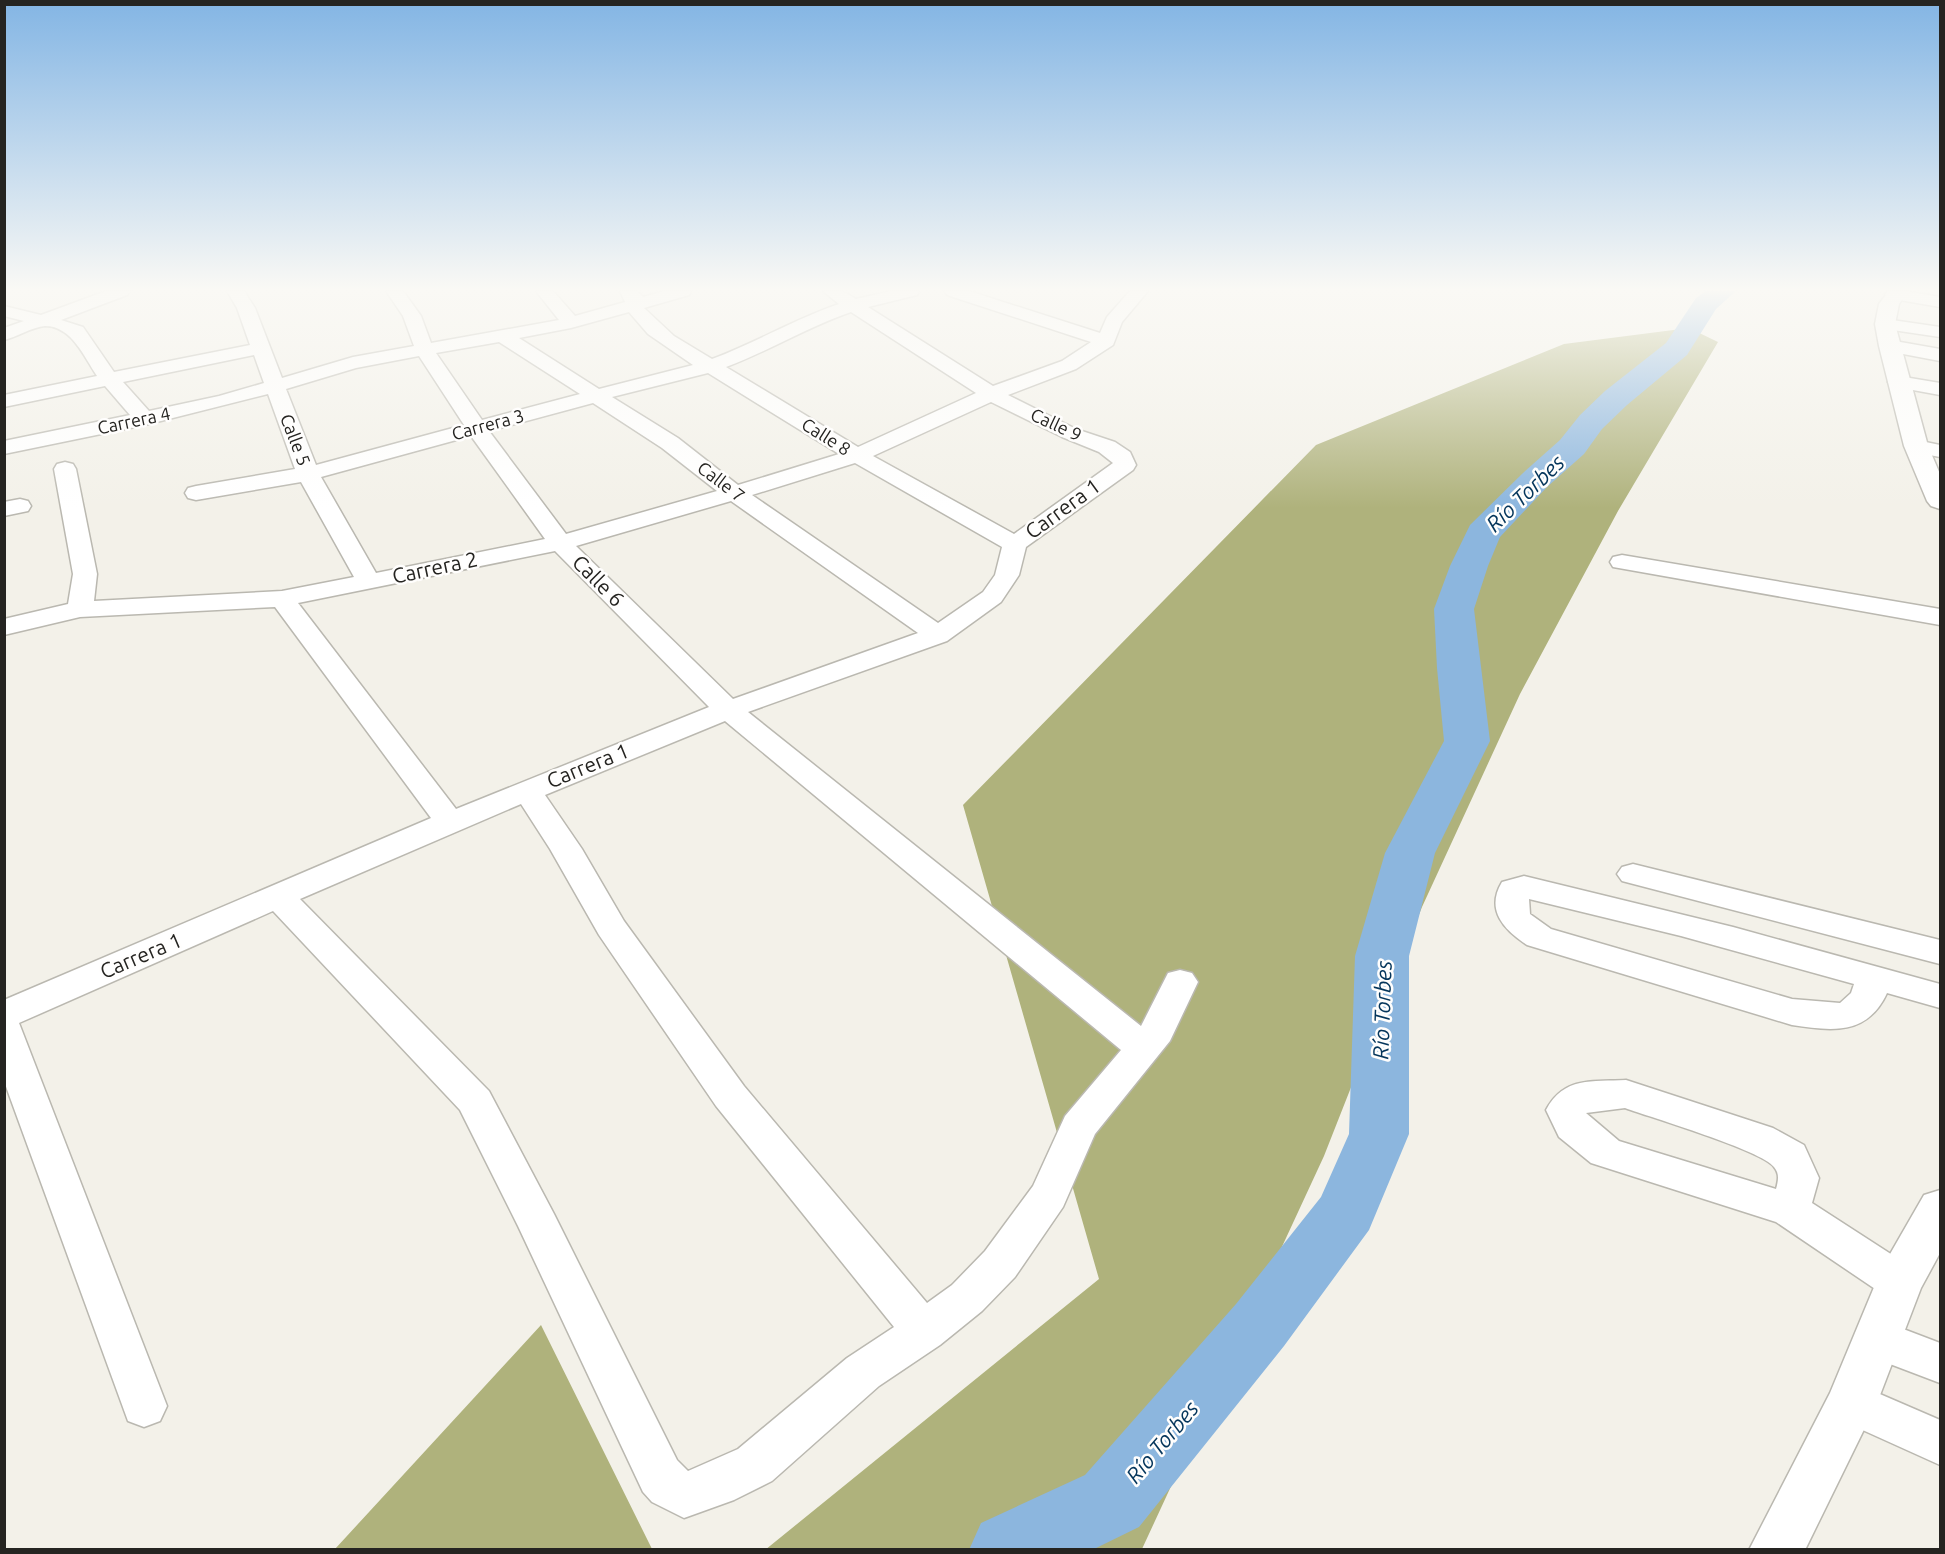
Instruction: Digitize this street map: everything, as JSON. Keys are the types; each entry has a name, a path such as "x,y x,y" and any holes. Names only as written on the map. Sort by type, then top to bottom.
{"main road":[{"path":"1893,364 1916,446 1941,501"},
{"path":"1776,1550 1852,1403 1899,1282 1941,1208"}],"street":[{"path":"98,364 109,380 145,419"},
{"path":"4,401 188,364"},
{"name":"Calle 5","path":"267,364 308,474 369,582"},
{"name":"Carrera 4","path":"4,448 145,419 275,387 351,364"},
{"name":"Calle 6","path":"434,364 477,429 560,543 728,710 790,758 862,820 1143,1047"},
{"name":"Calle 7","path":"547,364 670,443 734,493 938,635"},
{"name":"Calle 8","path":"707,364 856,456 947,509 1015,544"},
{"name":"Carrera 3","path":"196,493 308,474 717,364"},
{"name":"Calle 9","path":"945,364 991,393 1069,433 1107,447 1122,457 1125,465"},
{"name":"Carrera 2","path":"4,627 80,609 282,599 560,543 856,456 991,393 1071,364"},
{"path":"1898,382 1941,390"},
{"path":"1916,446 1941,451"},
{"name":"Carrera 1","path":"4,1015 526,791 728,710 818,680 938,635 992,597 1007,575 1015,544 1125,465"},
{"path":"65,469 85,574 80,609"},
{"path":"1622,562 1941,617"},
{"path":"282,599 450,822"},
{"path":"526,791 566,849 611,927 730,1096 924,1331"},
{"path":"1633,874 1941,952"},
{"path":"1874,977 1865,1001 1852,1013 1835,1018 1792,1012 1539,937 1517,922 1510,908 1514,890 1524,887 1665,920 1874,977 1941,996"},
{"path":"279,897 475,1101 539,1226 660,1476 669,1486 684,1495 717,1484 755,1465 863,1372 924,1331 967,1298 1000,1264 1049,1195 1079,1127 1157,1032 1180,982"},
{"path":"4,1028 144,1406"},
{"path":"1790,1210 1799,1178 1790,1156 1760,1140 1626,1094 1577,1098 1565,1110 1573,1125 1605,1152 1790,1210 1899,1282"},
{"path":"1877,1339 1941,1362"},
{"path":"1852,1403 1941,1443"}],"green space":[{"path":"1516,364 1705,364 1618,511 1520,694 1422,907 1324,1156 1142,1549 765,1550 1099,1279 963,805 1316,445"},
{"path":"541,1325 652,1549 335,1549"}],"waterway":[{"name":"Río Torbes","path":"1008,1550 1112,1501 1260,1325 1346,1212 1379,1134 1382,956 1410,853 1467,741 1458,668 1454,609 1469,566 1483,533 1535,480 1572,447 1591,422 1616,398 1659,364"}]}
